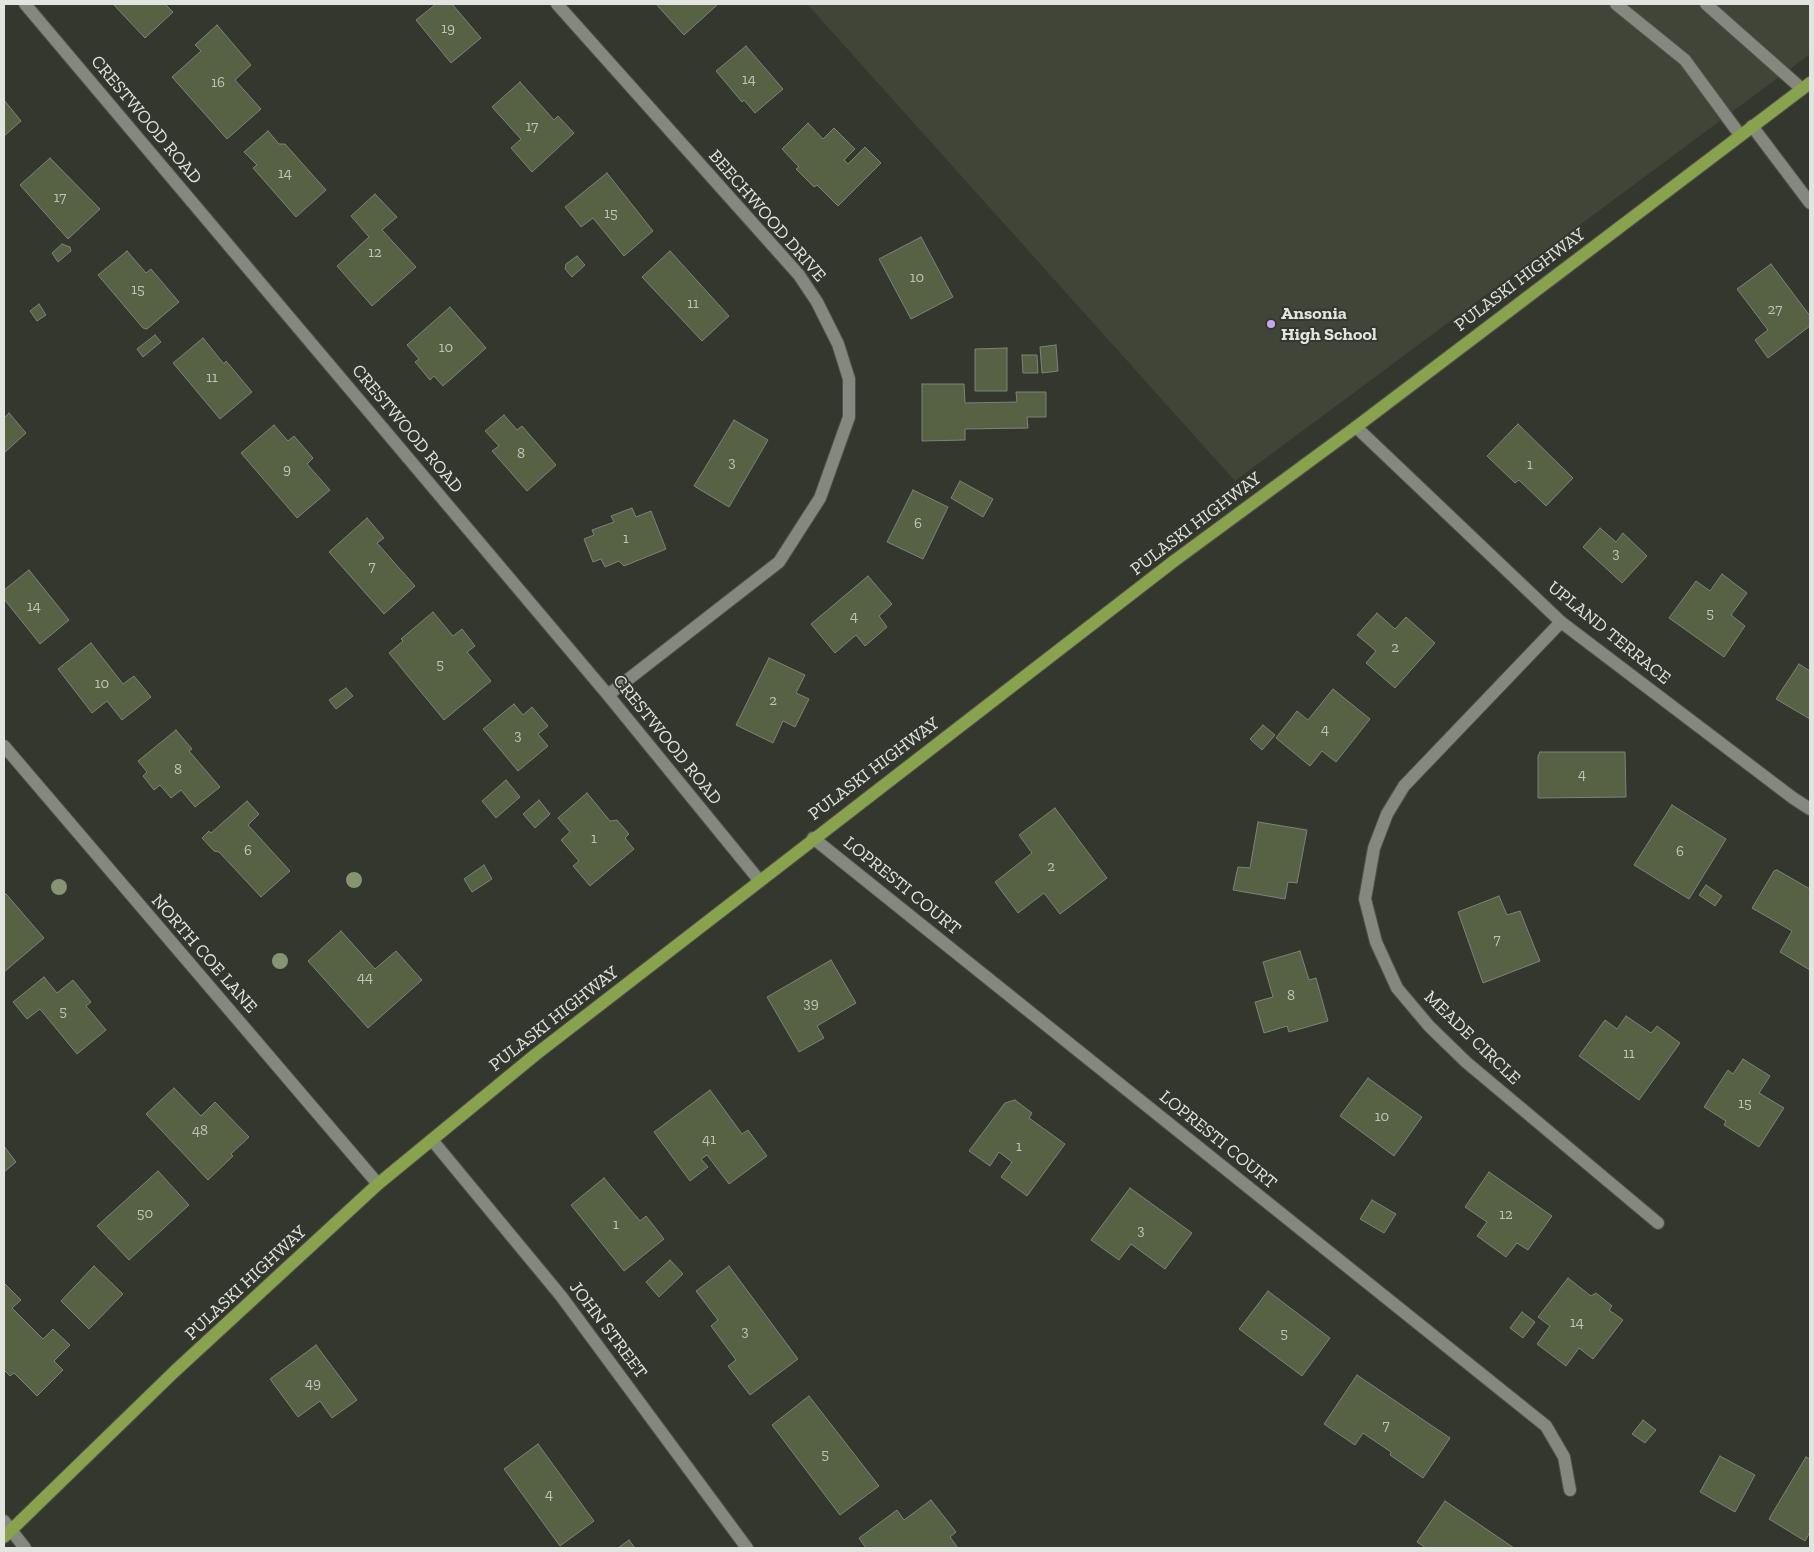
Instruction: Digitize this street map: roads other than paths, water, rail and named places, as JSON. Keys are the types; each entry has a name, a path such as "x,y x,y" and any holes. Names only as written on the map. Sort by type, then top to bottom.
{"main road":[{"name":"PULASKI HIGHWAY","path":"6,1530 378,1184 535,1055 813,838 1174,561 1356,427 1806,86"}],"street":[{"name":"CRESTWOOD ROAD","path":"25,4 608,695 760,880"},
{"name":"BEECHWOOD DRIVE","path":"557,4 799,275 818,302 838,344 849,378 849,417 820,498 778,562 608,695"},
{"path":"1616,4 1685,60 1740,135"},
{"path":"1706,4 1806,86"},
{"path":"1752,126 1810,203"},
{"name":"UPLAND TERRACE","path":"1356,427 1561,622 1810,809"},
{"name":"MEADE CIRCLE","path":"1561,622 1404,786 1387,814 1374,848 1365,899 1376,942 1397,988 1429,1026 1466,1062 1658,1223"},
{"name":"NORTH COE LANE","path":"4,746 378,1184"},
{"name":"LOPRESTI COURT","path":"813,838 1546,1426 1564,1457 1570,1490"},
{"name":"JOHN STREET","path":"432,1140 561,1296 748,1548"},
{"path":"6,1530 25,1548"}],"place":[{"name":"Ansonia High School","path":"1271,324"}]}
